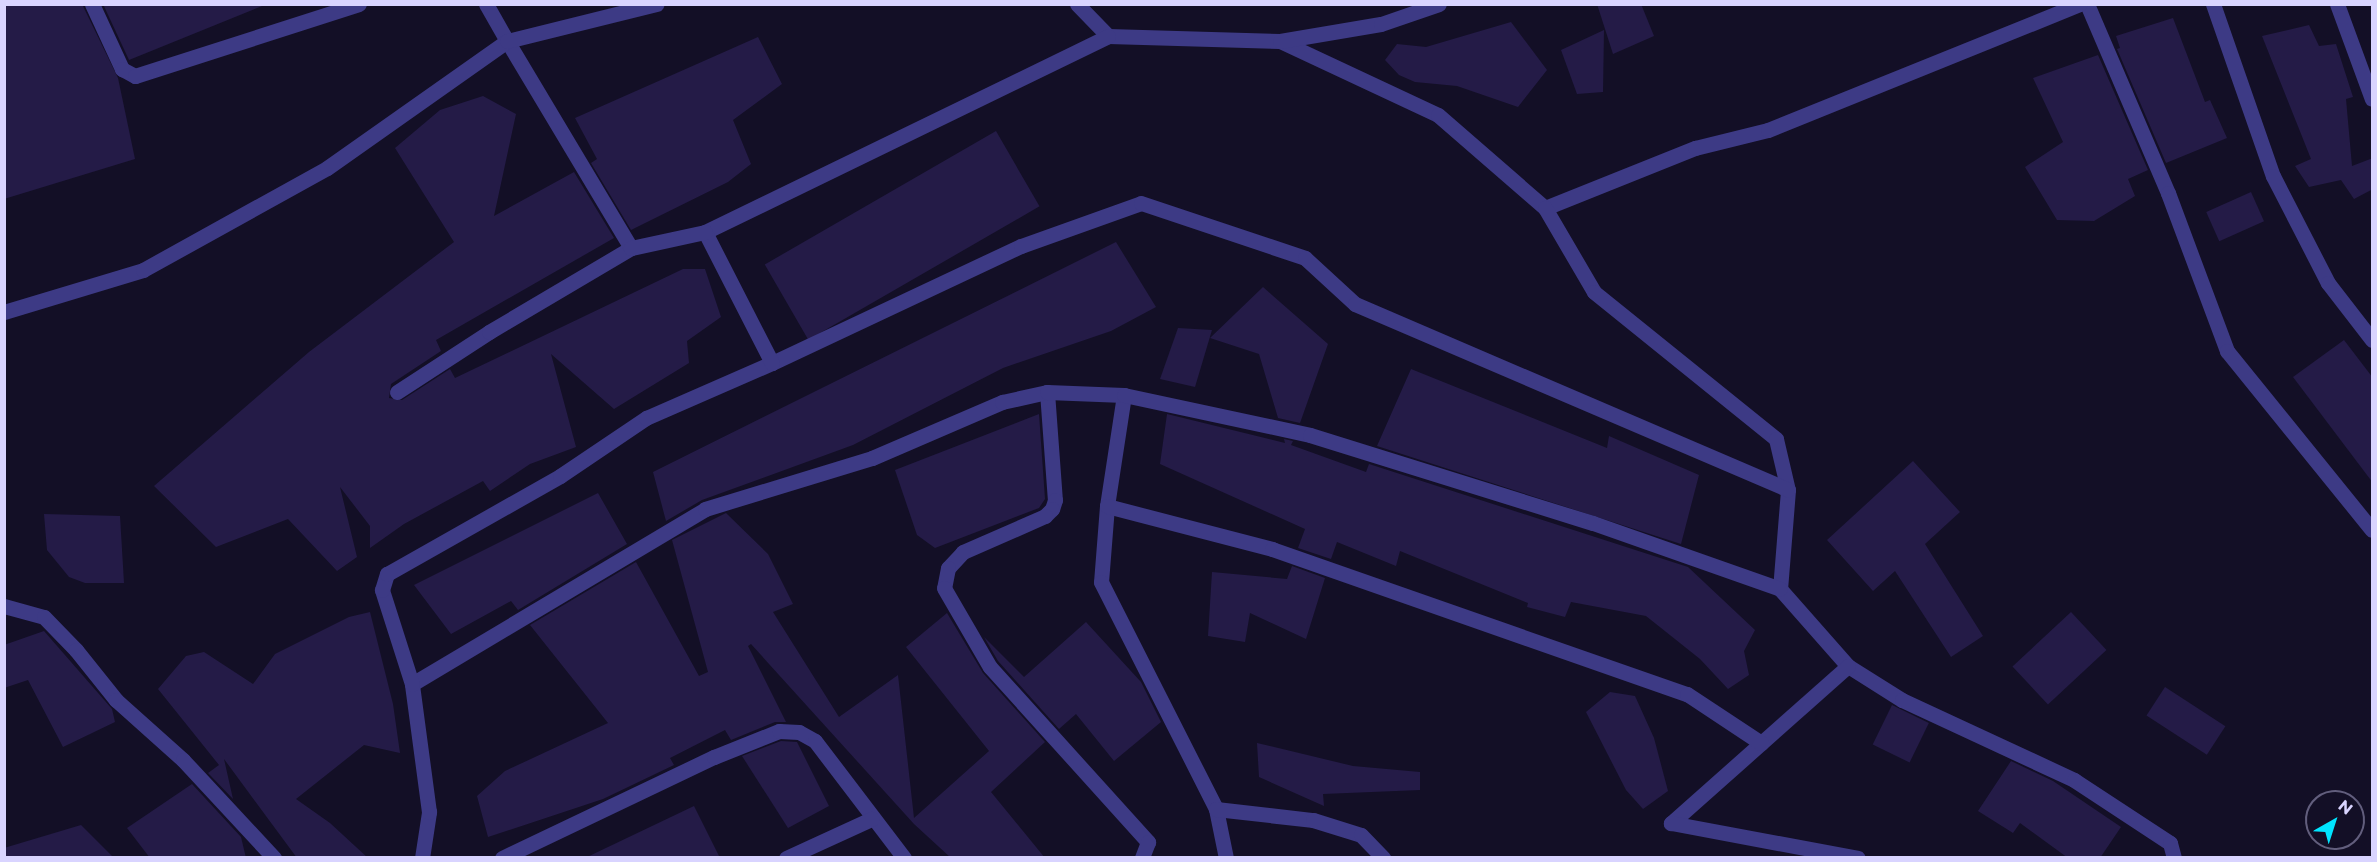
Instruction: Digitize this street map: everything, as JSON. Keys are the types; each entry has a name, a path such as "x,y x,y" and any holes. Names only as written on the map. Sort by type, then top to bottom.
{"street":[{"path":"92,4 122,69 135,76 359,4"},
{"path":"486,4 631,248"},
{"path":"4,312 142,270 327,168 507,41 657,4"},
{"path":"1077,4 1108,36"},
{"path":"397,392 489,332 631,248 705,232 1108,36 1280,41 1381,24 1439,4"},
{"path":"1545,208 1695,148 1768,130 2080,4"},
{"path":"2087,4 2168,193 2227,351 2373,530"},
{"path":"2213,4 2273,176 2328,283 2373,340"},
{"path":"2337,4 2373,99"},
{"path":"1280,41 1438,115 1545,208 1594,291 1776,439 1788,490 1780,589"},
{"path":"422,858 429,812 412,684 382,590 387,574 560,476 646,418 772,363 1021,246 1141,202 1305,258 1355,304 1788,490"},
{"path":"705,232 772,363"},
{"path":"412,684 705,509 872,458 1002,402 1047,392 1124,395 1310,435 1593,523 1780,589 1848,666 1902,700 2074,780 2170,843 2174,858"},
{"path":"1047,392 1055,500 1052,508 1045,516 963,552 948,568 944,588 990,667 1148,842 1142,858"},
{"path":"1124,395 1107,506 1101,582 1215,809 1226,858"},
{"path":"1107,506 1272,549 1676,691 1761,743"},
{"path":"4,606 44,617 76,650 116,700 183,760 274,858"},
{"path":"1848,666 1671,823 1858,858"},
{"path":"502,858 714,757 779,731 798,732 815,741 871,819 904,858"},
{"path":"1215,809 1332,826 1361,835 1383,858"},
{"path":"786,858 871,819"}],"building":[{"path":"4,4 82,4 118,78 135,159 4,199"},
{"path":"103,4 262,4 262,6 129,60"},
{"path":"1597,4 1641,4 1654,36 1613,54"},
{"path":"2173,18 2205,102 2210,100 2227,138 2166,163 2117,49 2120,48 2116,36"},
{"path":"1511,22 1547,70 1518,107 1457,86 1415,82 1399,75 1385,60 1397,44 1426,47"},
{"path":"2309,25 2319,46 2336,44 2353,97 2346,99 2352,166 2373,158 2373,189 2354,199 2341,180 2309,187 2295,166 2311,159 2262,36"},
{"path":"1604,30 1603,92 1577,94 1561,50"},
{"path":"758,37 782,84 733,120 751,164 728,182 631,230 591,163 597,159 575,118"},
{"path":"2098,55 2148,170 2128,179 2135,196 2094,221 2057,220 2025,167 2063,142 2033,78"},
{"path":"483,96 516,114 494,216 574,172 614,238 436,340 441,351 391,384 389,398 402,400 450,369 455,378 683,269 705,269 721,317 687,341 689,363 614,409 551,354 576,447 530,464 490,491 483,481 404,524 370,548 370,526 340,487 357,557 337,571 288,519 216,547 154,486 309,352 454,242 395,148 440,110"},
{"path":"996,131 1040,206 808,340 765,265"},
{"path":"2251,192 2264,221 2219,241 2206,212"},
{"path":"1116,242 1156,307 1111,331 1003,368 853,445 702,500 666,521 653,472"},
{"path":"1263,287 1328,344 1300,423 1278,418 1259,354 1210,338"},
{"path":"1178,328 1212,330 1195,387 1160,379"},
{"path":"2344,340 2373,378 2373,483 2293,377"},
{"path":"1411,369 1607,448 1609,436 1699,475 1681,544 1377,446"},
{"path":"1039,414 1045,499 1039,508 935,548 917,535 895,470"},
{"path":"1167,414 1285,443 1284,439 1293,441 1291,445 1366,472 1369,464 1688,567 1755,630 1744,651 1749,675 1728,689 1700,659 1646,616 1571,602 1565,617 1527,607 1528,603 1400,551 1396,566 1337,542 1331,559 1298,548 1305,529 1160,464"},
{"path":"1913,461 1960,512 1925,544 1983,636 1951,657 1895,571 1873,591 1827,540"},
{"path":"598,493 627,544 518,610 511,601 451,634 414,585"},
{"path":"726,513 768,554 793,604 773,612 839,717 898,675 914,818 989,751 906,647 947,613 983,673 1045,742 991,792 1045,858 951,858 914,824 751,644 748,646 786,722 775,722 731,740 725,730 670,758 674,765 603,799 488,837 477,796 505,771 608,723 530,625 636,562 699,676 708,672 672,540"},
{"path":"44,514 120,516 124,583 85,583 69,577 47,550"},
{"path":"1292,566 1325,578 1306,639 1250,613 1245,642 1208,636 1212,572 1287,579"},
{"path":"370,612 393,704 400,753 364,745 296,799 330,823 368,858 297,858 224,759 233,799 208,773 219,765 158,689 186,656 204,652 253,684 275,654 349,617"},
{"path":"2071,612 2106,650 2048,705 2012,667"},
{"path":"1086,622 1141,682 1161,722 1114,761 1076,714 1059,729 998,661 984,637 1024,677"},
{"path":"44,631 112,709 115,722 63,747 28,680 4,688 4,645"},
{"path":"2165,687 2225,726 2207,755 2146,716"},
{"path":"1610,692 1635,696 1654,738 1668,791 1643,809 1626,790 1586,712"},
{"path":"1892,705 1929,723 1910,763 1873,745"},
{"path":"781,741 797,742 829,806 788,828 742,756"},
{"path":"1257,743 1353,766 1420,772 1420,790 1323,794 1324,806 1259,777"},
{"path":"2011,761 2053,781 2121,827 2100,858 2068,858 2020,823 2013,833 1978,811"},
{"path":"192,784 241,837 246,858 150,858 127,828"},
{"path":"694,806 720,858 585,858"},
{"path":"81,825 114,858 4,858 4,848"}]}
